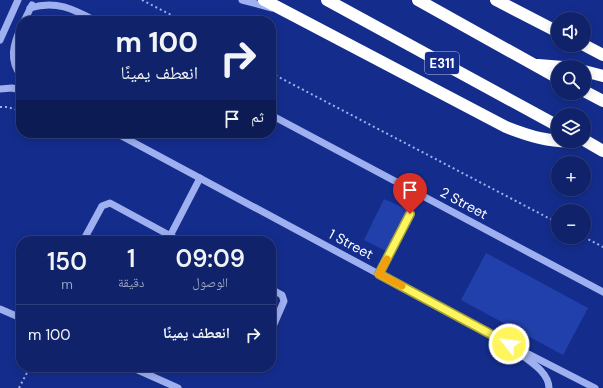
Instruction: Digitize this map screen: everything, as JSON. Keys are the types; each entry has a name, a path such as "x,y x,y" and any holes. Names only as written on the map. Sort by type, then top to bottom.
{"highway":[{"path":"264,0 506,127 544,140 551,141"},
{"name":"E311","path":"327,0 551,122"},
{"path":"418,0 551,74"},
{"path":"496,0 551,28"},
{"path":"591,49 603,55"},
{"path":"534,65 551,66"},
{"path":"591,73 603,76"},
{"path":"591,95 603,102"},
{"path":"591,144 603,151"}],"street":[{"path":"0,40 18,0"},
{"path":"26,16 34,0"},
{"path":"30,8 41,2 53,0 87,16"},
{"path":"242,0 260,6 281,9"},
{"path":"16,41 13,62 16,67"},
{"path":"0,89 16,89"},
{"name":"2 Street","path":"276,118 603,292"},
{"name":"1 Street","path":"125,138 509,344 594,387"},
{"path":"86,236 105,203 117,206 170,236 200,178"},
{"path":"379,274 410,214"},
{"path":"276,292 282,295 284,301 276,319"},
{"path":"0,309 16,316"},
{"path":"509,344 543,373 547,379 549,388"},
{"path":"142,372 178,388"},
{"path":"594,387 603,386"}],"path":[{"path":"142,0 173,16"},
{"path":"276,76 551,219"},
{"path":"0,107 16,110"},
{"path":"591,241 603,247"},
{"path":"19,388 27,372"}],"building":[{"path":"384,199 408,210 386,251 364,240"},
{"path":"486,253 588,308 563,355 461,300"}],"slow traffic":[{"path":"387,259 379,274 402,286"}],"route":[{"path":"410,214 379,274 509,344"}]}
